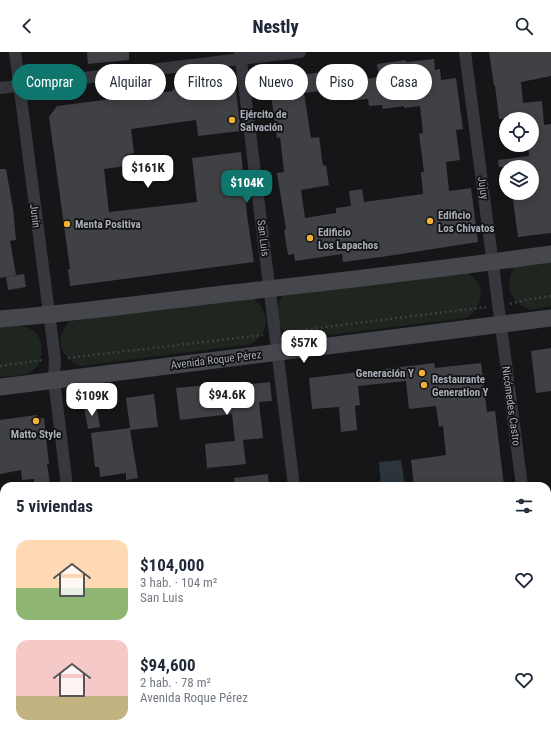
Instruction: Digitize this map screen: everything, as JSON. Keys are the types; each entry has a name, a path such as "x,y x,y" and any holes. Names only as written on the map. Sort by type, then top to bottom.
{"main road":[{"path":"0,319 48,315 270,289 551,254"},
{"name":"Avenida Roque Pérez","path":"0,387 551,318"}],"street":[{"name":"Junín","path":"14,52 16,64"},
{"path":"87,77 240,56 300,52"},
{"name":"Jujuy","path":"464,52 493,262 500,325"},
{"name":"San Luis","path":"240,56 270,289 276,353 293,482"},
{"path":"0,88 12,87"},
{"name":"Junín","path":"21,100 54,359 54,380 67,482"},
{"name":"Nicómedes Castro","path":"500,325 521,482"}],"shaded area":[{"path":"551,257 551,306 537,309 527,309 519,304 511,294 509,281 512,271 515,266"},
{"path":"467,272 478,283 481,295 477,307 467,318 296,339 282,330 276,317 278,303 289,290"},
{"path":"252,298 263,309 266,321 262,333 252,344 81,366 73,362 67,356 61,344 63,330 74,317"},
{"path":"19,325 32,330 39,338 42,349 40,361 33,370 28,373 0,377 0,327"},
{"path":"401,460 404,482 381,482 379,462"}],"building":[{"path":"87,52 129,52 129,60 88,64"},
{"path":"489,52 551,52 551,76 521,82 523,103 542,101 544,125 551,124 551,233 518,237 513,200 539,200 539,160 499,160 499,167 498,160 529,156 529,152 539,152 539,112 499,112 499,119 495,85 494,86"},
{"path":"434,59 435,70 440,69 441,80 456,78 463,129 456,130 460,160 446,162 449,191 471,188 478,242 343,262 342,254 295,261 294,254 288,255 284,230 286,229 277,173 284,172 280,137 277,138 272,100 305,100 311,138 319,137 323,166 326,165 329,185 301,190 305,218 336,213 336,208 351,206 349,191 362,189 364,202 423,194 421,172 424,172 419,134 423,133 420,106 404,108 404,106 383,109 382,105 369,106 368,99 368,79 376,77 376,100 432,100 432,64 377,64 406,60 406,62"},
{"path":"316,73 316,92 308,93 308,74"},
{"path":"172,89 174,89 174,100 237,100 241,131 198,136 196,120 131,129 134,153 125,155 126,166 104,169 109,212 197,202 192,158 241,152 247,215 254,262 70,286 68,269 70,269 49,117 57,106 103,100 166,100 166,92 173,91"},
{"path":"169,163 172,179 151,182 149,166"},
{"path":"0,169 6,169 13,208 16,240 10,241 16,275 0,278"},
{"path":"24,274 26,287 8,290 6,277"},
{"path":"551,348 551,391 536,393 531,351"},
{"path":"434,363 435,368 481,363 487,412 495,411 504,482 414,482 411,460 446,455 443,426 439,427 436,406 409,409 406,381 358,386 360,405 355,406 357,430 341,432 339,407 312,409 309,378"},
{"path":"270,382 272,401 259,402 263,438 243,440 246,464 207,468 205,444 235,441 232,414 180,420 176,388 230,383 231,386"},
{"path":"154,394 158,427 130,430 138,478 126,480 126,473 100,477 99,467 95,467 91,433 130,428 126,398"},
{"path":"96,404 100,427 88,429 84,407"},
{"path":"37,415 37,419 44,418 50,482 34,482 34,479 22,480 21,470 0,474 0,420"},
{"path":"268,474 269,482 234,482 234,478"}],"place":[{"name":"Ejército de Salvación","path":"232,120"},
{"name":"Edificio Los Chivatos","path":"430,221"},
{"name":"Menta Positiva","path":"67,224"},
{"name":"Edificio Los Lapachos","path":"310,238"},
{"name":"Generación Y","path":"422,373"},
{"name":"Restaurante Generation Y","path":"424,385"},
{"name":"Matto Style","path":"36,421"}]}
